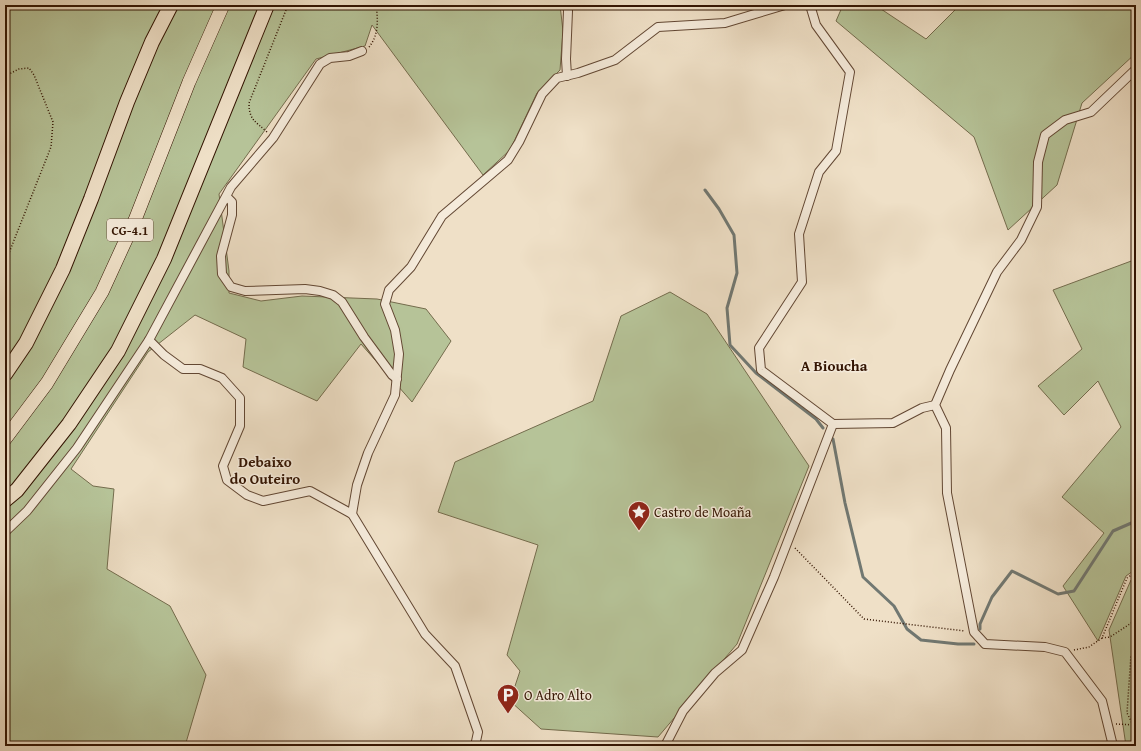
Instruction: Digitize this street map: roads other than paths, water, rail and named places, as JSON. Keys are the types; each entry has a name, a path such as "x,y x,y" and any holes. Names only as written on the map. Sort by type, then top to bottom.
{"highway":[{"path":"5,374 26,343 62,269 91,199 127,102 152,42 171,5"},
{"name":"CG-4.1","path":"5,439 47,383 102,292 135,220 189,82 223,5"},
{"path":"5,500 17,490 69,424 118,351 164,259 267,5"}],"street":[{"path":"567,5 567,76"},
{"path":"352,514 357,485 368,453 395,395 399,354 395,330 385,304 389,290 411,267 442,216 508,160 519,142 542,94 557,78 578,73 616,60 658,27 725,22 785,5"},
{"path":"810,5 816,25 850,72 836,150 819,172 800,234 802,282 758,348 761,370 833,424 893,423 922,408 935,405"},
{"path":"5,532 27,511 78,448 149,340 231,187 273,138 320,64 330,58 349,56 362,51"},
{"path":"1114,746 1102,701 1065,652 1045,646 985,644 974,632 947,493 946,428 935,405 997,272 1021,240 1038,207 1038,162 1045,135 1065,120 1091,112 1136,69"},
{"path":"226,196 232,202 232,215 221,256 222,274 231,287 245,291 305,289 333,295 342,302 364,337 392,375 397,379"},
{"path":"149,340 164,355 183,369 200,369 222,378 240,398 240,426 223,466 227,480 247,495 263,501 310,491 352,514 425,634 455,666 481,732 475,746"},
{"path":"664,746 683,711 715,673 742,650 774,577 833,424"}],"waterway":[{"path":"705,190 719,209 734,235 737,273 727,308 730,345 756,373 816,419 823,428"},
{"path":"833,439 845,503 863,577 894,606 907,629 921,640 958,644 974,644"},
{"path":"980,629 980,624 992,597 1012,571 1058,594 1074,591 1113,531 1136,521"}],"place":[{"name":"Castro de Moaña","path":"639,532"},
{"name":"O Adro Alto","path":"508,714"}],"district":[{"name":"A Bioucha","path":"834,365"},
{"name":"Debaixo do Outeiro","path":"265,470"}]}
